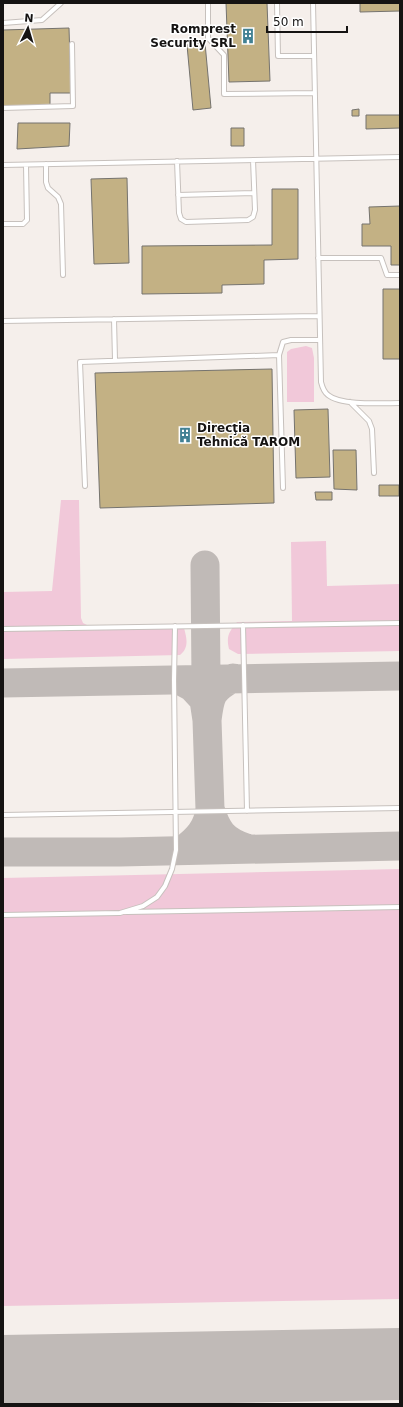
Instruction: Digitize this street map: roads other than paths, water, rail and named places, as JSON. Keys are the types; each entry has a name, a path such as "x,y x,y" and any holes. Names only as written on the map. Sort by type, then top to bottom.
{"lane":[{"path":"3,23 42,20 62,3"},
{"path":"208,3 208,38 224,55 224,94 315,93"},
{"path":"276,3 278,56 314,56"},
{"path":"313,3 321,382 328,396 338,401 400,403"},
{"path":"3,108 73,106 72,44"},
{"path":"3,165 400,157"},
{"path":"177,161 179,213 181,219 186,222 248,220 253,217 253,160"},
{"path":"46,164 46,182 48,188 58,197 61,204 63,275"},
{"path":"3,224 23,224 27,220 26,165"},
{"path":"178,195 254,194"},
{"path":"318,258 381,258 387,275 400,275"},
{"path":"3,321 319,316"},
{"path":"114,319 115,360"},
{"path":"283,488 279,355 283,342 291,340 320,340"},
{"path":"85,486 80,362 279,355"},
{"path":"350,402 368,421 372,429 374,473"},
{"path":"3,629 400,623"},
{"path":"243,625 247,811"},
{"path":"120,912 143,906 157,897 165,886 172,869 176,850 174,626"},
{"path":"3,815 400,808"},
{"path":"3,915 400,907"}],"place":[{"name":"Romprest Security SRL","path":"248,36"},
{"name":"Direcţia Tehnică TAROM","path":"185,435"}]}
